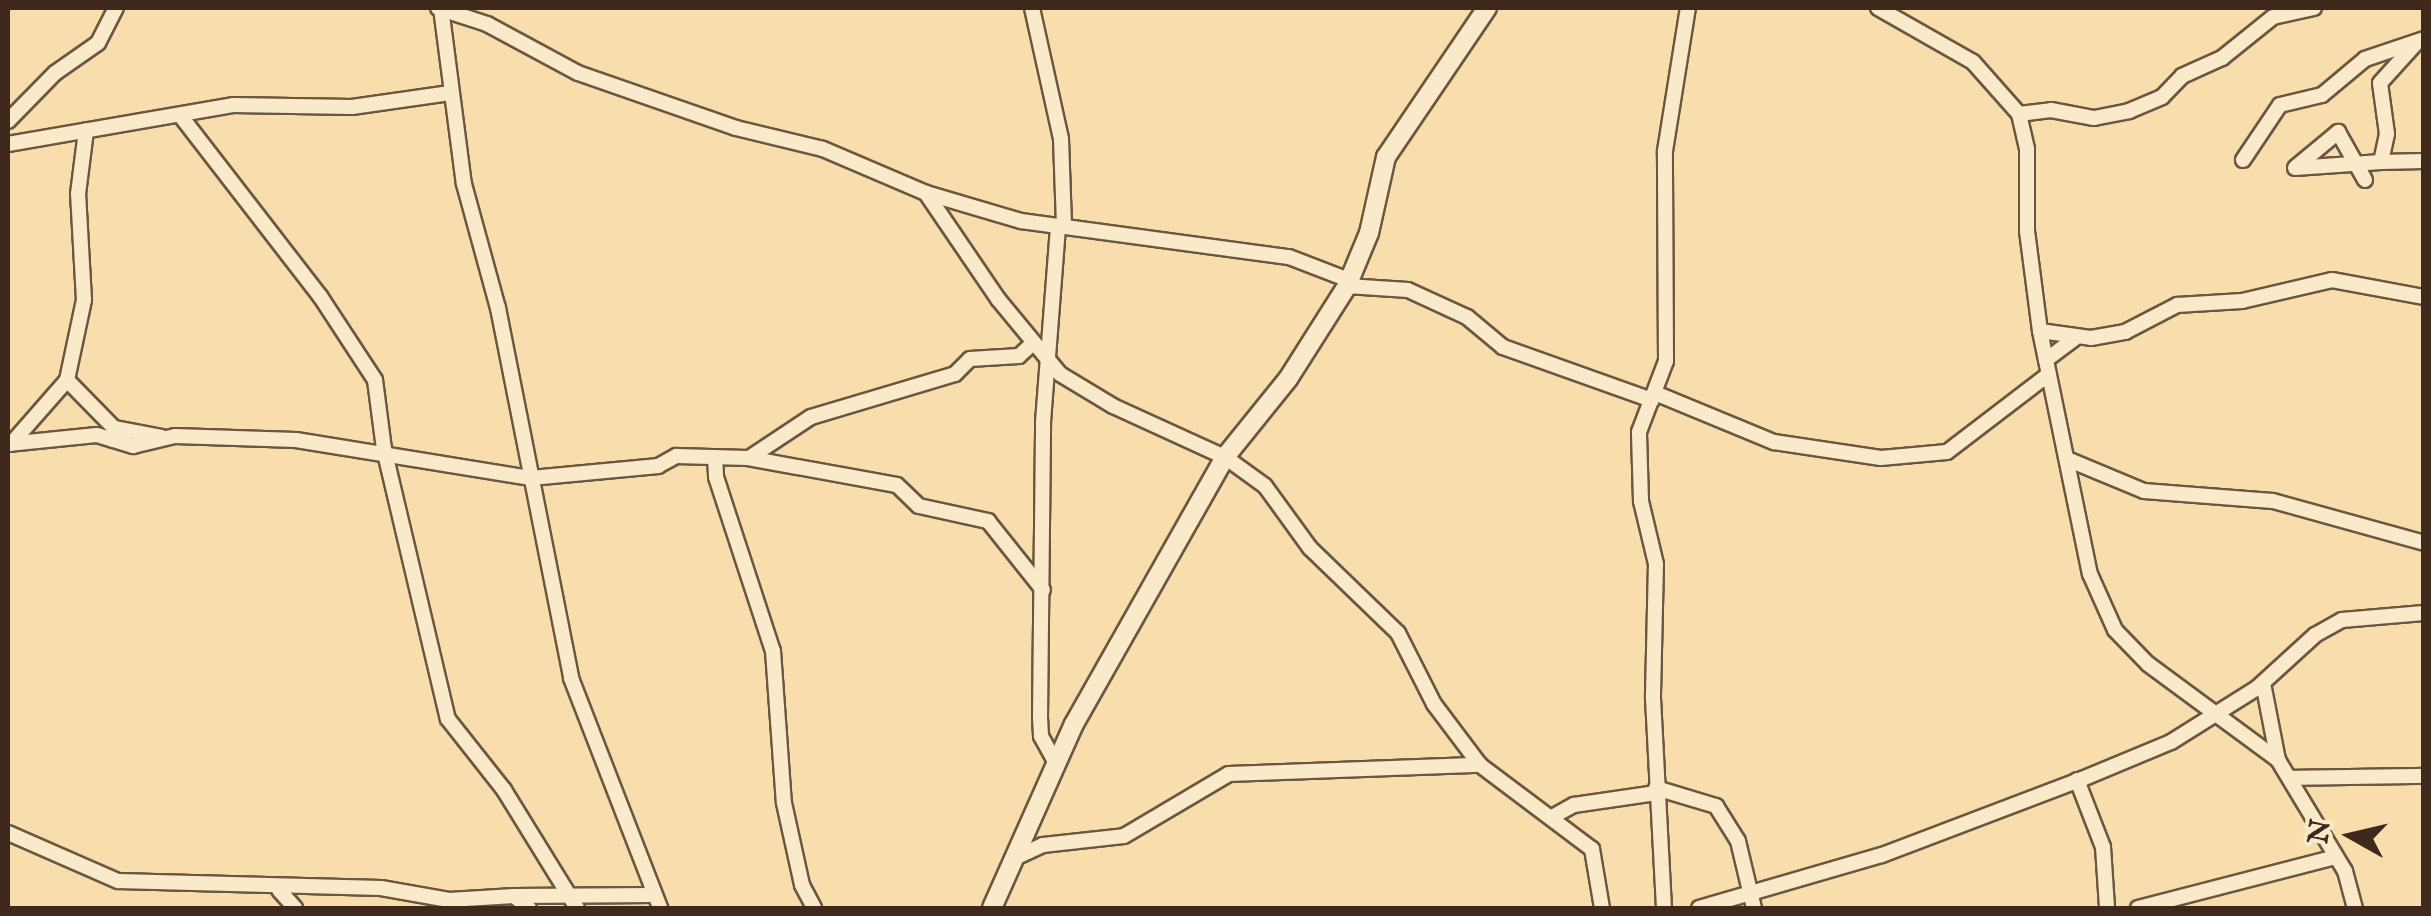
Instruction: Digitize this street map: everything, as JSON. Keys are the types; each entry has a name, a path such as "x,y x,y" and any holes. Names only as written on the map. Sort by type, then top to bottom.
{"street":[{"path":"8,121 55,73 98,43 116,8"},
{"path":"279,890 284,884 380,888 449,900 569,893 656,902 575,693 450,93 440,8 528,43 578,73 736,128 823,149 926,193 1060,226 1289,257 1348,283 1408,290 1467,317 1503,347 1654,396 1774,442 1881,458 1948,452 2048,367 2075,338"},
{"path":"1032,8 1061,139 1057,295 1047,360 1042,736 1057,765"},
{"path":"992,908 1057,765 1225,457 1288,379 1348,283 1369,233 1386,156 1487,8"},
{"path":"1664,908 1656,790 1656,564 1641,502 1639,442 1654,396 1669,326 1666,151 1688,8"},
{"path":"1878,8 1973,62 2019,114 2028,149 2027,231 2040,331 2090,574 2115,630 2148,664 2278,760 2335,856 2356,908"},
{"path":"2019,114 2051,110 2094,118 2129,110 2162,97 2182,76 2222,58 2273,18 2314,8"},
{"path":"2243,160 2280,105 2322,96 2365,59 2421,40"},
{"path":"2381,162 2387,134 2380,82 2421,40"},
{"path":"8,144 251,104 352,107 450,93"},
{"path":"180,115 370,371 386,457 453,730 504,790 577,908"},
{"path":"9,445 67,380 84,300 78,194 86,131"},
{"path":"2365,180 2356,164 2424,161"},
{"path":"926,193 1047,360 1086,392 1225,457 1265,486 1310,548 1398,633 1434,704 1480,765 1592,849 1602,908"},
{"path":"2040,331 2075,338 2125,332 2177,305 2242,301 2332,280 2424,298"},
{"path":"748,458 812,417 955,374 970,358 1019,356 1033,343"},
{"path":"67,380 114,434 133,446 166,438 296,440 531,478 658,466 676,456 748,458 897,485 919,506 988,521 1043,590"},
{"path":"9,445 114,434"},
{"path":"715,457 773,651 784,803 802,885 814,908"},
{"path":"2066,459 2144,492 2273,501 2424,543"},
{"path":"1699,908 1753,901 2171,742 2262,683 2315,635 2342,620 2424,613"},
{"path":"2262,683 2278,760"},
{"path":"1016,858 1043,844 1124,836 1230,774 1480,765"},
{"path":"2290,778 2424,776"},
{"path":"2078,780 2103,847 2107,908"},
{"path":"1552,817 1574,805 1656,790 1716,806 1738,841 1753,901"},
{"path":"8,834 118,881 279,890 294,908"},
{"path":"2138,908 2335,856"},
{"path":"514,896 529,908"}]}
